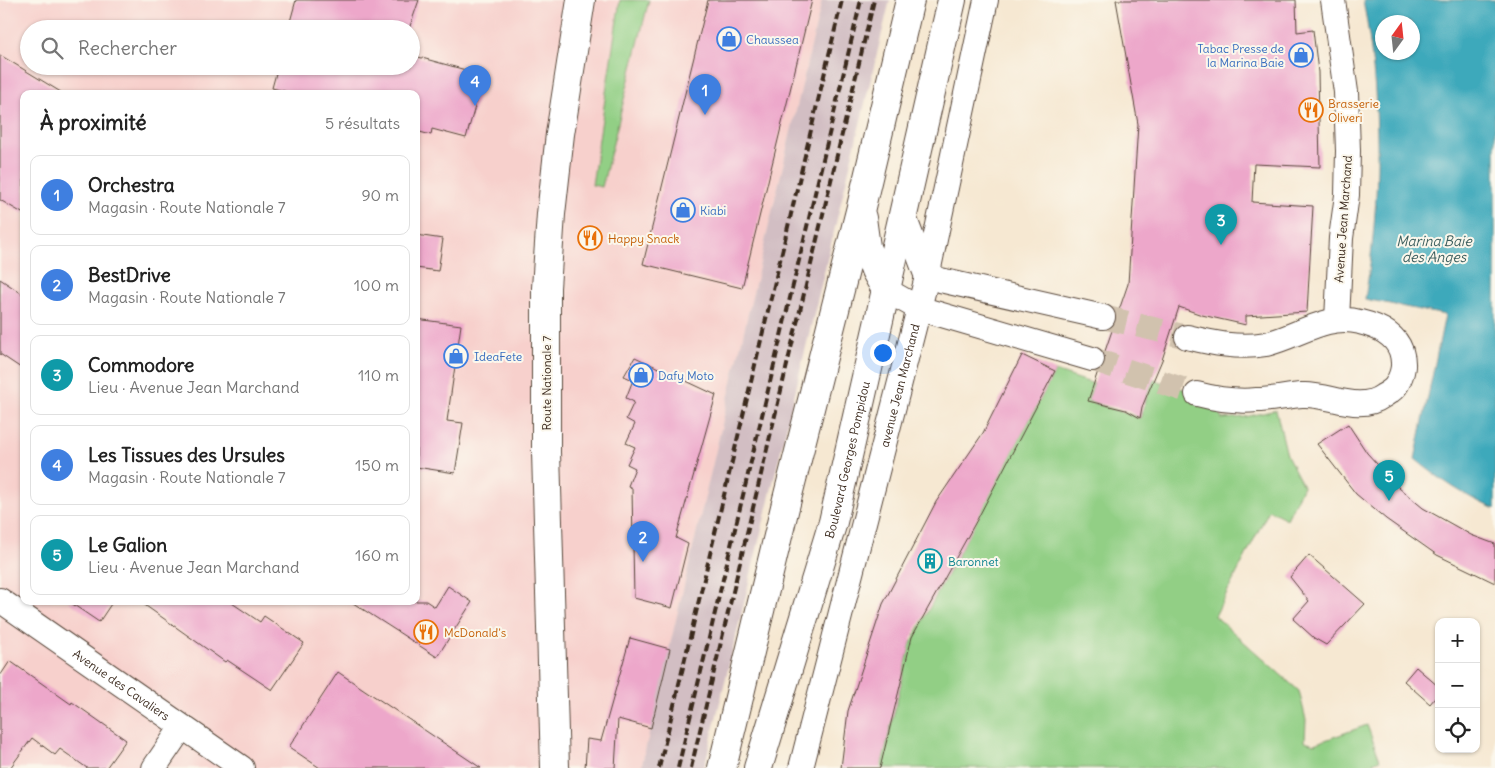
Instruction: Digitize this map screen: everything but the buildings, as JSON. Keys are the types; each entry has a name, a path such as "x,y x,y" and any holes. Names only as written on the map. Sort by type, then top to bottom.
{"main road":[{"name":"Route Nationale 7","path":"556,768 546,452 546,288 551,214 560,134 580,0"},
{"path":"722,768 784,507 861,207 910,0"},
{"name":"Boulevard Georges Pompidou","path":"758,768 834,522 952,0"},
{"path":"861,207 866,247 875,270 886,290"}],"street":[{"name":"avenue Jean Marchand","path":"801,768 927,277 986,0"},
{"name":"Avenue Jean Marchand","path":"1333,0 1346,92 1348,151 1347,195 1341,238 1337,320"},
{"path":"903,214 927,277 1103,317"},
{"path":"886,290 918,308 1092,359"},
{"path":"1187,337 1236,346 1264,344 1337,320 1359,322 1380,328 1396,341 1400,347 1403,360 1402,376 1395,388 1378,400 1364,404 1302,395 1256,401 1215,399 1197,394"},
{"name":"Avenue des Cavaliers","path":"0,600 242,768"},
{"path":"154,768 182,726"}],"shaded area":[{"path":"0,0 822,0 641,768 0,768"},
{"path":"822,0 890,0 704,768 641,768"}],"green space":[{"path":"620,0 649,0 602,187 592,185"},
{"path":"1055,371 1094,384 1088,401 1140,418 1154,380 1215,399 1222,419 1245,417 1276,410 1287,455 1303,486 1287,519 1269,510 1215,616 1299,691 1306,720 1305,741 1314,744 1367,725 1380,760 1359,768 881,768 910,645"}],"water":[{"name":"Marina Baie des Anges","path":"1363,0 1495,0 1495,509 1453,487 1415,459 1445,315 1365,299 1374,225 1376,187 1377,150 1374,74"}],"tunnel":[{"path":"1103,317 1187,337"},
{"path":"1092,359 1197,394"}],"railway":[{"path":"659,768 842,0"},
{"path":"678,768 861,0"},
{"path":"691,768 874,0"}],"place":[{"name":"Chaussea","path":"729,39"},
{"name":"Tabac Presse de la Marina Baie","path":"1301,55"},
{"name":"Les Tissues des Ursules","path":"475,106"},
{"name":"Brasserie Oliveri","path":"1311,110"},
{"name":"Orchestra","path":"705,115"},
{"name":"Kiabi","path":"683,210"},
{"name":"Happy Snack","path":"590,238"},
{"name":"Commodore","path":"1221,245"},
{"name":"IdeaFete","path":"456,356"},
{"name":"Dafy Moto","path":"641,375"},
{"name":"Le Galion","path":"1389,501"},
{"name":"Baronnet","path":"930,561"},
{"name":"BestDrive","path":"643,562"},
{"name":"McDonald's","path":"426,632"}]}
